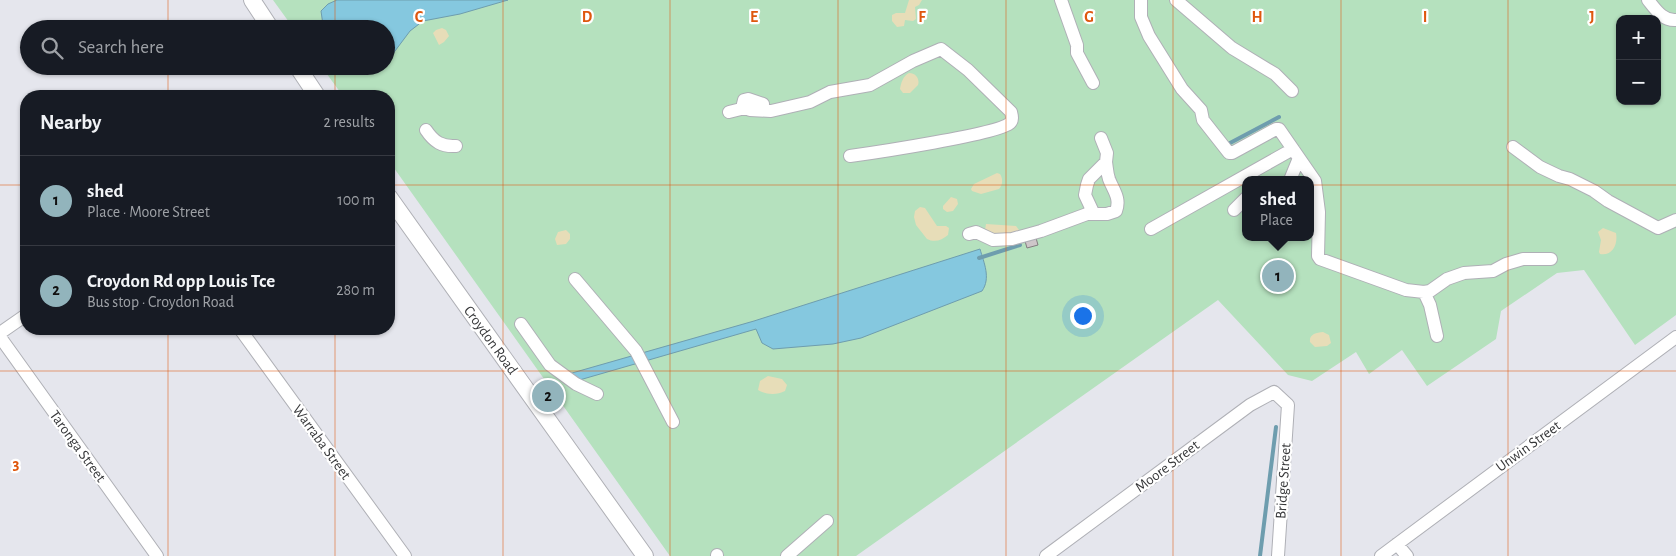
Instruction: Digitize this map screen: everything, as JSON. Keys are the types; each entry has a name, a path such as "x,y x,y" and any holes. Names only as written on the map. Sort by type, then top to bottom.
{"main road":[{"path":"252,0 265,20"},
{"path":"303,75 313,90"},
{"name":"Croydon Road","path":"395,205 645,556"}],"street":[{"path":"1061,0 1077,45 1077,53 1093,83"},
{"path":"1141,0 1141,16 1149,36 1182,89 1200,110 1203,120 1229,153 1279,129 1311,176"},
{"path":"1176,0 1232,48 1275,74 1292,91"},
{"path":"1648,0 1669,21 1676,20"},
{"path":"729,112 745,108 771,111 810,102 830,92 870,85 913,61 941,49 968,70 1011,112 1012,118 1010,123 1004,127 949,139 850,156"},
{"path":"745,108 744,100 763,104"},
{"path":"426,130 435,142 456,146"},
{"path":"970,234 976,232 993,240 1012,239 1088,214 1107,214 1116,211 1118,205 1117,195 1107,172 1107,153 1101,138"},
{"path":"1514,148 1540,167 1586,187 1658,228 1676,220"},
{"path":"1291,176 1296,154"},
{"path":"1253,176 1296,154"},
{"path":"1088,214 1092,210 1085,195 1089,179 1106,162"},
{"path":"1314,180 1318,194 1318,256 1320,260 1406,290 1430,291 1447,279 1464,273 1493,271 1506,264 1523,260 1551,259"},
{"path":"1151,229 1242,182"},
{"path":"1234,210 1242,202"},
{"path":"576,279 636,351 672,422"},
{"path":"1424,292 1430,305 1437,336"},
{"path":"0,335 20,320"},
{"path":"521,324 550,365 576,384 597,394"},
{"name":"Taronga Street","path":"0,335 157,556"},
{"name":"Warraba Street","path":"244,335 404,556"},
{"name":"Unwin Street","path":"1381,556 1676,338"},
{"name":"Moore Street","path":"1046,556 1250,405 1274,392 1288,405"},
{"name":"Bridge Street","path":"1278,556 1288,405"},
{"path":"787,556 827,521"},
{"path":"1397,544 1406,556"}],"green space":[{"path":"273,0 1676,0 1676,315 1635,345 1584,270 1557,273 1501,311 1496,339 1427,386 1402,350 1369,374 1356,352 1312,381 1288,375 1218,300 856,556 670,556 395,169 395,90 339,90 328,75 395,75 395,20 287,20"}],"sand":[{"path":"909,0 922,0 915,7 916,19 913,21 905,20 904,26 897,27 892,21 892,15 905,13"},
{"path":"442,28 446,30 449,36 439,45 433,33"},
{"path":"909,73 917,77 918,85 910,93 903,93 900,89 901,84"},
{"path":"997,173 1000,174 1002,179 999,189 981,194 972,191 971,189 974,184"},
{"path":"951,197 957,199 958,204 953,211 947,212 943,209 943,206"},
{"path":"920,207 925,208 937,226 949,228 948,235 933,241 927,239 916,225 914,217 915,211"},
{"path":"986,224 1016,226 1019,230 1018,232 1000,236 985,230"},
{"path":"1603,228 1616,233 1616,241 1611,251 1600,254 1601,240 1598,232"},
{"path":"566,230 570,234 570,239 566,244 557,245 555,239 558,232"},
{"path":"1323,332 1329,335 1331,343 1327,346 1315,347 1310,342 1311,337 1316,333"},
{"path":"768,376 782,379 787,385 785,391 771,394 758,390 760,381"}],"water":[{"path":"337,0 508,0 460,14 423,21 410,31 395,51 395,20 322,20 321,11 328,4"},
{"path":"980,249 986,276 985,286 982,291 861,338 833,344 773,349 762,343 756,329 576,381 572,373 754,321"}],"building":[{"path":"1036,238 1038,245 1027,248 1025,241"},
{"path":"1278,264 1287,268 1279,289 1269,285"}],"waterway":[{"path":"1230,143 1279,117"},
{"path":"979,258 1020,245"},
{"path":"1260,556 1276,427"}],"place":[{"name":"shed","path":"1278,276"},
{"name":"Croydon Rd opp Louis Tce","path":"548,396"}]}
